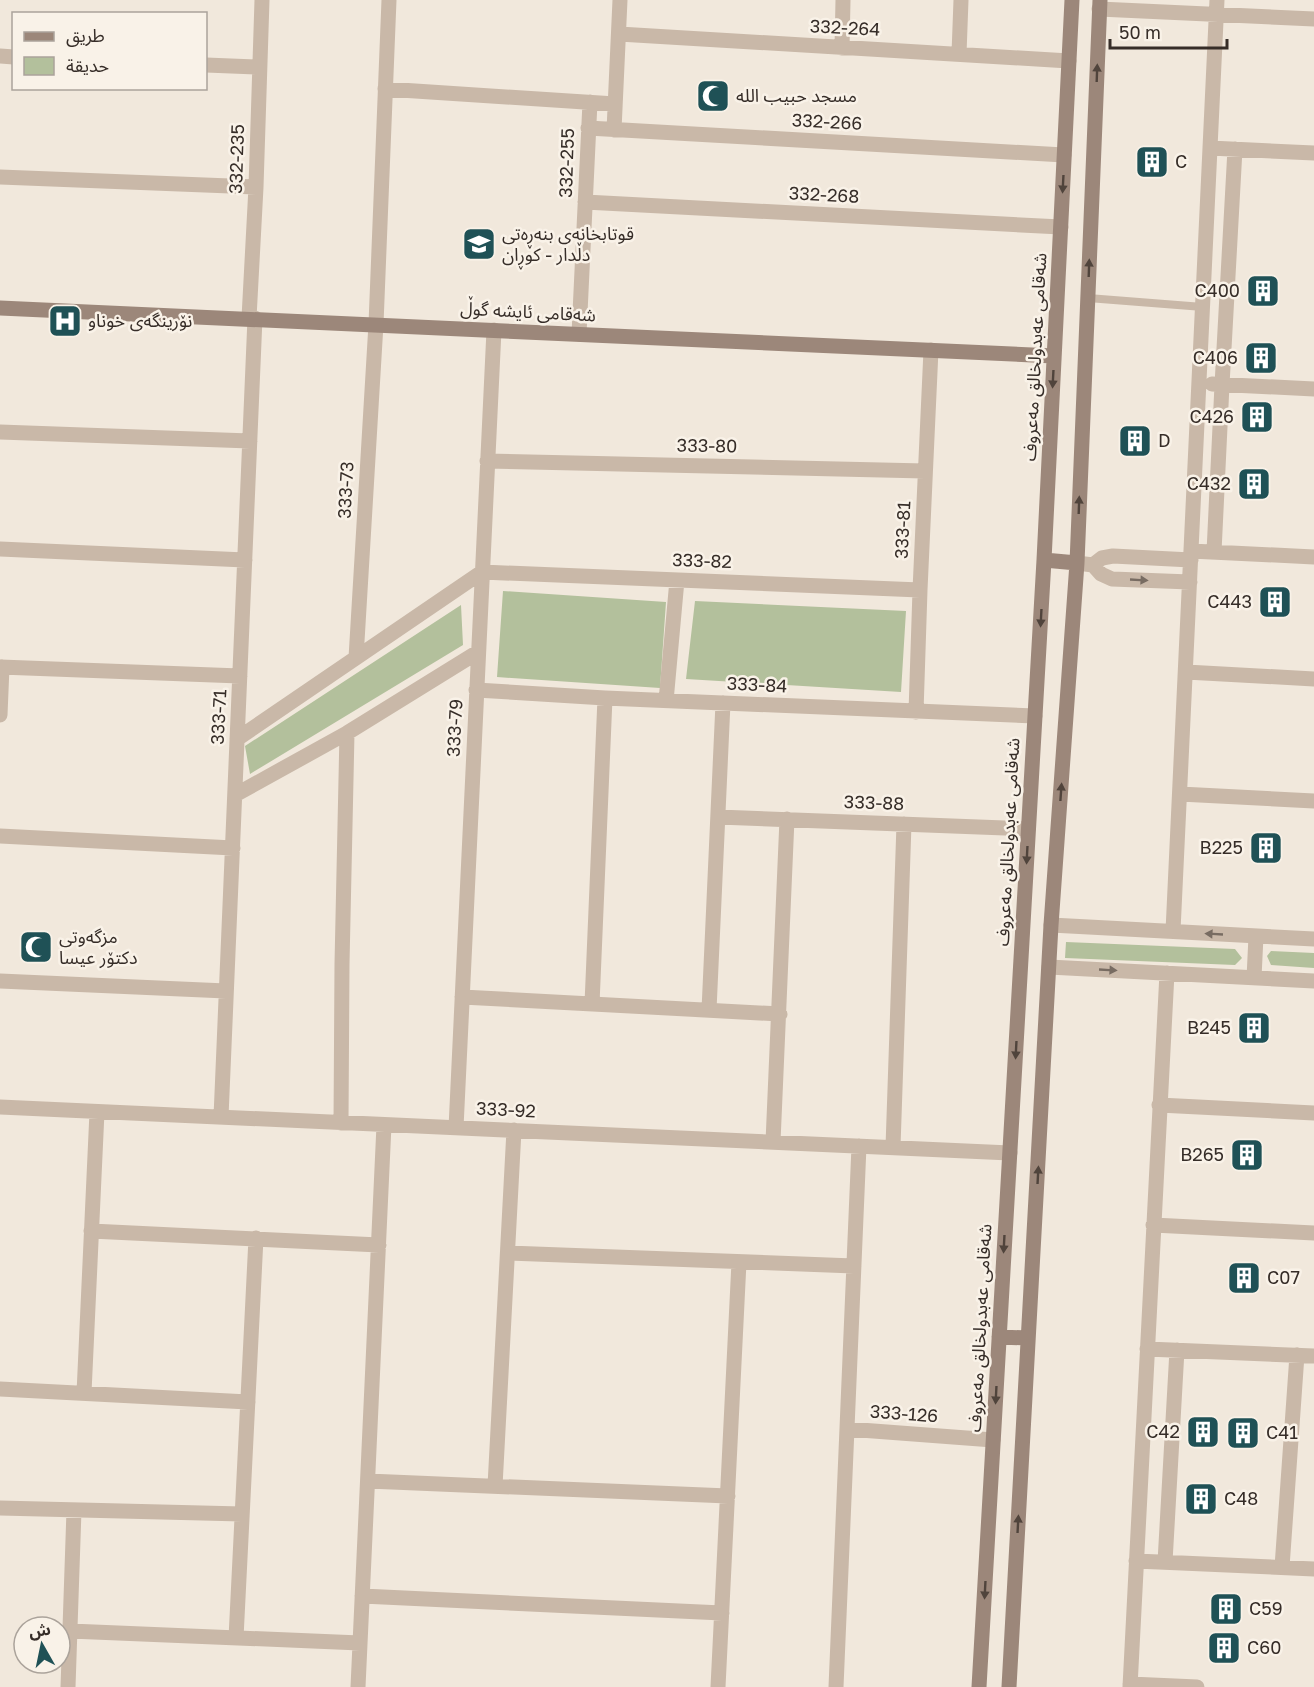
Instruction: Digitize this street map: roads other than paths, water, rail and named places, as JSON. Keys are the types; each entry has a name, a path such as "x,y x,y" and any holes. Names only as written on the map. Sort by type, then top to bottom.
{"main road":[{"name":"شەقامی عەبدولخالق مەعروف","path":"979,1687 1044,560 1072,0"},
{"path":"1009,1687 1049,967 1077,563 1100,5"},
{"name":"شەقامی ئایشە گوڵ","path":"0,308 1054,356"},
{"path":"1044,560 1077,563"},
{"path":"999,1337 1029,1338"}],"street":[{"name":"332-235","path":"252,318 262,0"},
{"name":"333-73","path":"356,658 376,324 389,0"},
{"path":"614,130 620,0"},
{"path":"842,48 843,0"},
{"path":"959,54 961,0"},
{"path":"1100,5 1217,7 1314,19"},
{"path":"1173,932 1217,7"},
{"name":"332-264","path":"619,34 1069,61"},
{"path":"207,65 259,67"},
{"path":"385,89 615,104"},
{"name":"332-255","path":"579,334 590,102"},
{"name":"332-266","path":"588,128 1064,155"},
{"path":"1210,148 1314,153"},
{"path":"1214,552 1235,149"},
{"path":"0,177 256,187"},
{"name":"332-268","path":"585,202 1061,227"},
{"name":"333-71","path":"221,1117 250,441 252,318"},
{"name":"333-79","path":"456,1128 494,330"},
{"name":"333-81","path":"916,712 931,350"},
{"path":"1199,384 1314,389"},
{"path":"0,432 250,441"},
{"name":"333-80","path":"487,461 925,471"},
{"path":"0,549 245,560"},
{"path":"1093,565 1102,558 1113,556 1191,556 1214,552 1314,557"},
{"path":"1077,563 1093,565 1101,574 1112,579 1190,582"},
{"path":"237,739 482,572"},
{"name":"333-82","path":"482,572 920,590"},
{"path":"666,701 677,580"},
{"path":"235,795 347,733 478,652"},
{"path":"0,715 1,667 240,676"},
{"path":"1186,672 1314,680"},
{"name":"333-84","path":"476,690 666,701 1035,716"},
{"path":"592,1004 605,698"},
{"path":"709,1010 723,703"},
{"path":"341,1123 347,733"},
{"path":"1180,794 1314,801"},
{"name":"333-88","path":"718,817 1029,830"},
{"path":"773,1142 787,819"},
{"path":"892,1147 904,824"},
{"path":"0,836 232,849"},
{"path":"1052,925 1314,939"},
{"path":"1254,978 1256,936"},
{"path":"1049,967 1314,981"},
{"path":"1167,973 1130,1686 1197,1687"},
{"path":"0,981 226,991"},
{"path":"462,997 780,1014"},
{"path":"1159,1105 1314,1113"},
{"name":"333-92","path":"0,1107 1010,1153"},
{"path":"84,1393 97,1112"},
{"path":"358,1687 384,1125"},
{"path":"495,1486 514,1130"},
{"path":"836,1687 859,1146"},
{"path":"1153,1225 1314,1233"},
{"path":"91,1231 379,1245"},
{"path":"236,1638 256,1239"},
{"path":"508,1253 854,1266"},
{"path":"718,1687 739,1262"},
{"path":"1147,1349 1314,1356"},
{"path":"1164,1562 1177,1350"},
{"path":"1282,1567 1297,1355"},
{"path":"0,1389 248,1402"},
{"name":"333-126","path":"848,1429 993,1440"},
{"path":"368,1481 728,1496"},
{"path":"0,1508 242,1514"},
{"path":"71,1615 74,1510"},
{"path":"1136,1561 1314,1569"},
{"path":"362,1596 722,1613"},
{"path":"72,1631 360,1643"}],"lane":[{"path":"1088,298 1203,307"}],"place":[{"name":"مسجد حبيب الله","path":"713,96"},
{"name":"C","path":"1152,162"},
{"name":"قوتابخانەی بنەڕەتی دڵدار - کوڕان","path":"479,244"},
{"name":"C400","path":"1263,291"},
{"name":"نۆرینگەی خوناو","path":"65,321"},
{"name":"C406","path":"1261,358"},
{"name":"C426","path":"1257,417"},
{"name":"D","path":"1135,441"},
{"name":"C432","path":"1254,484"},
{"name":"C443","path":"1275,602"},
{"name":"B225","path":"1266,848"},
{"name":"مزگەوتی دکتۆر عیسا","path":"36,947"},
{"name":"B245","path":"1254,1028"},
{"name":"B265","path":"1247,1155"},
{"name":"C07","path":"1244,1278"},
{"name":"C42","path":"1203,1432"},
{"name":"C41","path":"1243,1433"},
{"name":"C48","path":"1201,1499"},
{"name":"C59","path":"1226,1609"},
{"name":"C60","path":"1224,1648"}]}
